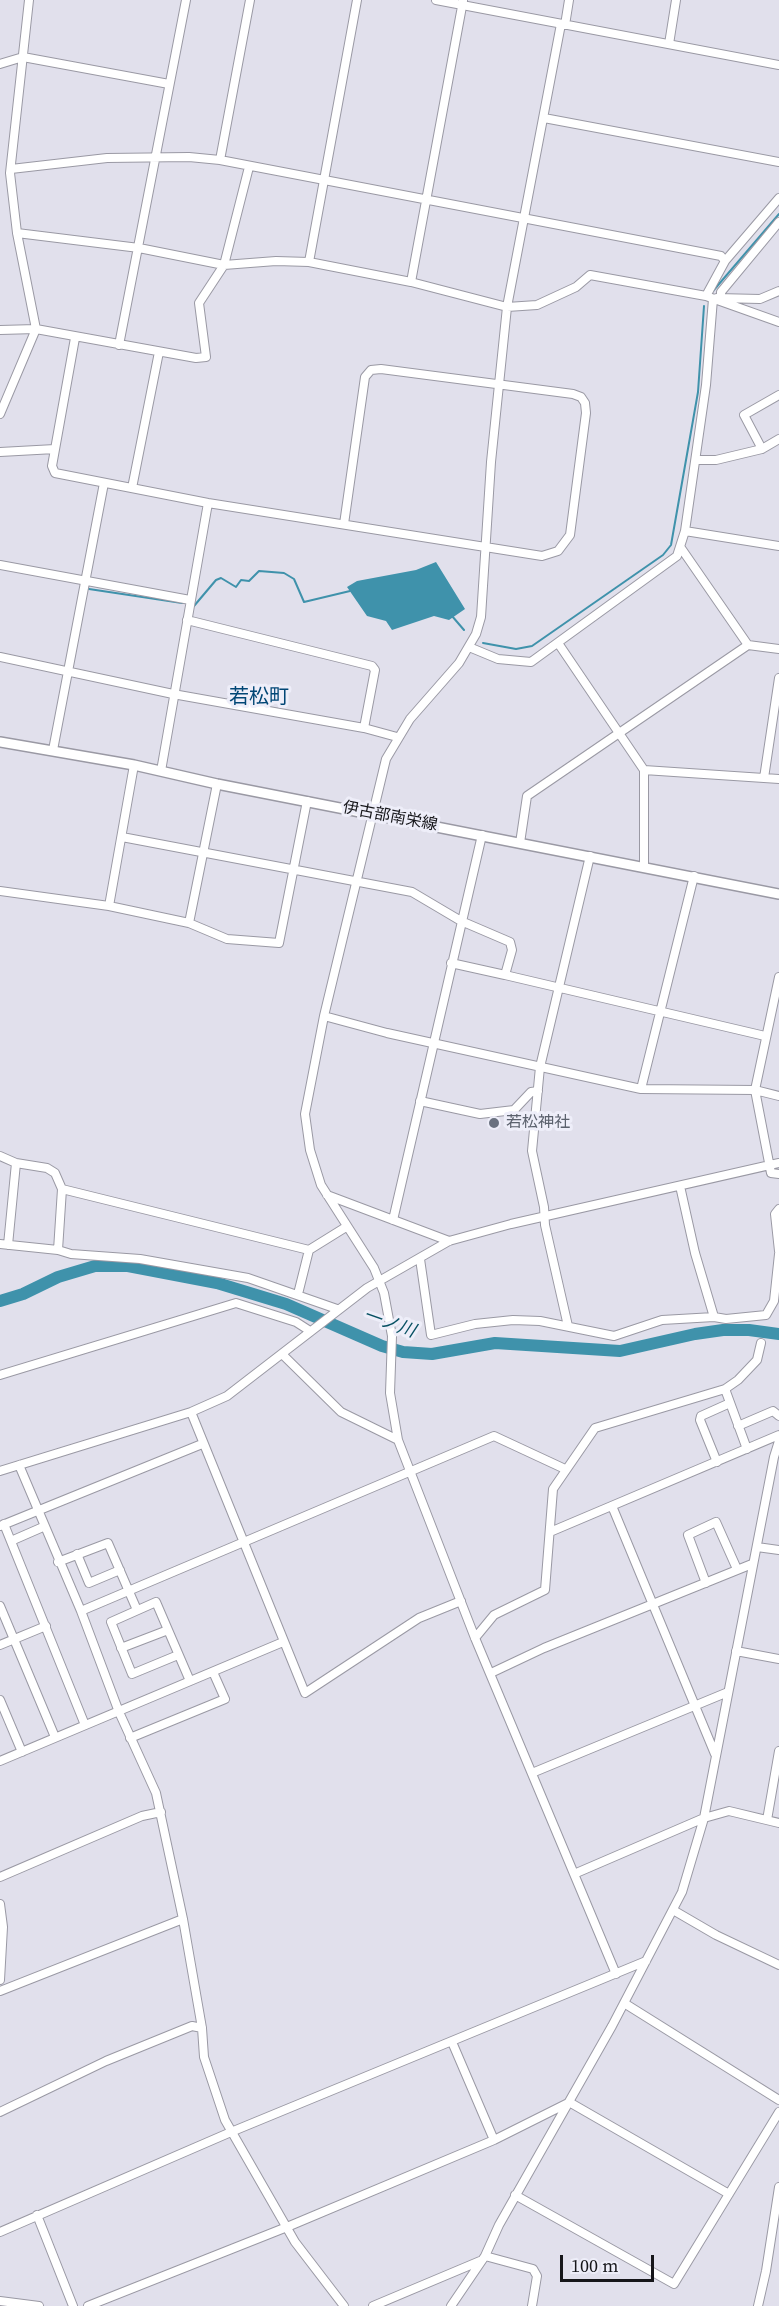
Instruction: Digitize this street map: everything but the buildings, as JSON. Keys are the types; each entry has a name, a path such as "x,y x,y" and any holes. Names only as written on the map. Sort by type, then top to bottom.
{"main road":[{"name":"伊古部南栄線","path":"1,743 134,765 217,784 779,894"}],"street":[{"path":"0,414 2,402 36,329 17,233 11,169 29,0"},
{"path":"119,345 186,0"},
{"path":"220,160 250,0"},
{"path":"309,262 357,0"},
{"path":"436,0 463,3 563,25 779,65"},
{"path":"569,0 543,118 507,307 491,462 483,607 469,647 451,674 410,719 397,737 386,759 324,1016 305,1114 310,1150 327,1195 380,1281 392,1336 390,1393 398,1440 410,1474 475,1638 616,1974"},
{"path":"669,44 676,0"},
{"path":"411,282 463,3"},
{"path":"0,64 23,57 169,84"},
{"path":"543,118 779,162"},
{"path":"11,169 107,158 220,160 721,256 725,261"},
{"path":"0,330 36,329 159,352 206,357 199,303 224,265 249,167"},
{"path":"469,647 498,659 531,662 672,562 681,548 685,531 696,460 706,385 713,297 725,261 779,198"},
{"path":"713,297 721,292 779,222"},
{"path":"17,233 139,248 224,265 276,261 309,262 411,282 507,307 537,305 576,287 590,275 713,297 760,299 779,291"},
{"path":"713,297 779,322"},
{"path":"75,338 52,466 55,473 208,503 542,556 558,551 570,535 586,413 585,403 581,397 573,394 381,369 371,370 365,377 344,524"},
{"path":"132,488 159,352"},
{"path":"762,449 744,415 779,395"},
{"path":"696,460 716,460 762,449 779,439"},
{"path":"0,452 55,449"},
{"path":"53,750 104,483"},
{"path":"161,771 208,503"},
{"path":"685,531 779,546"},
{"path":"681,548 748,645"},
{"path":"0,565 190,600"},
{"path":"187,620 372,666 375,670 364,728"},
{"path":"558,643 644,770 644,866"},
{"path":"520,843 527,796 748,645 779,649"},
{"path":"0,657 173,694 364,728 397,737"},
{"path":"764,778 777,711 779,678"},
{"path":"110,906 134,765"},
{"path":"644,770 779,779"},
{"path":"189,923 217,784"},
{"path":"0,891 110,906 189,923 227,939 279,944 307,801"},
{"path":"393,1220 482,835"},
{"path":"122,837 412,892 461,921 510,942 512,950 505,975"},
{"path":"568,1326 545,1226 532,1151 540,1067 590,856"},
{"path":"641,1089 694,876"},
{"path":"451,963 765,1036"},
{"path":"779,977 755,1090 769,1166 771,1173 779,1174"},
{"path":"324,1016 387,1033 641,1089 755,1090 779,1096"},
{"path":"420,1101 480,1114 514,1110 531,1092 538,1091"},
{"path":"0,1156 16,1163 47,1168 55,1173 62,1189 58,1250"},
{"path":"16,1163 4,1244 58,1250 71,1254 140,1259 248,1278 298,1294 335,1311"},
{"path":"0,1471 191,1412 227,1396 283,1355 335,1311 380,1281 449,1241 545,1216 779,1163"},
{"path":"681,1185 695,1253 714,1317"},
{"path":"62,1189 309,1250"},
{"path":"327,1195 449,1241"},
{"path":"420,1258 431,1335 475,1324 513,1320 568,1326 614,1336 662,1320 714,1317 726,1319 766,1315 774,1301 779,1253 776,1214 779,1209"},
{"path":"298,1294 309,1250 346,1227"},
{"path":"0,1375 236,1303 312,1329"},
{"path":"475,1638 494,1615 545,1590 553,1489 565,1469 599,1425 725,1389 738,1380 757,1360 761,1343"},
{"path":"283,1355 341,1412 398,1440"},
{"path":"725,1389 747,1449"},
{"path":"717,1462 700,1420 701,1416 730,1403"},
{"path":"738,1426 773,1411 779,1416"},
{"path":"191,1412 202,1444 305,1693 419,1618 461,1600"},
{"path":"550,1532 779,1435"},
{"path":"81,1611 410,1474 494,1436 565,1469"},
{"path":"451,2306 483,2258 515,2195 624,2003 685,1884 704,1818 752,1564 779,1441"},
{"path":"85,1725 11,1541 2,1525 202,1444"},
{"path":"19,1465 43,1527 81,1611 119,1712 156,1793 183,1919 207,2066 231,2132 295,2242 344,2306"},
{"path":"612,1506 716,1756"},
{"path":"706,1583 687,1538 716,1522 737,1569"},
{"path":"11,1541 43,1527"},
{"path":"58,1562 106,1542 137,1610"},
{"path":"757,1547 779,1550"},
{"path":"76,1554 89,1583 120,1570"},
{"path":"491,1673 544,1648 752,1564"},
{"path":"178,1655 132,1674 111,1622 156,1602 190,1681"},
{"path":"0,1606 55,1737"},
{"path":"0,1645 46,1626"},
{"path":"121,1647 168,1630"},
{"path":"0,1761 283,1642"},
{"path":"736,1651 779,1659"},
{"path":"130,1738 225,1698 213,1672"},
{"path":"532,1773 694,1704 728,1692"},
{"path":"0,1700 22,1752"},
{"path":"767,1820 779,1751"},
{"path":"574,1874 704,1818 729,1811 779,1823"},
{"path":"0,1877 142,1816 161,1812"},
{"path":"0,1904 3,1928 0,1980"},
{"path":"673,1910 716,1935 779,1965"},
{"path":"0,1991 183,1919"},
{"path":"0,2232 231,2132 646,1961"},
{"path":"624,2003 779,2100"},
{"path":"0,2112 106,2061 192,2026 202,2028"},
{"path":"452,2042 495,2140"},
{"path":"88,2306 287,2227 495,2140 569,2102"},
{"path":"569,2102 729,2194"},
{"path":"515,2195 670,2285 676,2282 779,2112"},
{"path":"758,2306 779,2187"},
{"path":"37,2215 73,2306"},
{"path":"373,2306 483,2258 533,2269 537,2276 532,2306"},
{"path":"0,2301 39,2306"}],"water":[{"path":"436,562 465,609 449,620 434,616 392,630 386,621 367,616 347,587 357,581 416,570"}],"waterway":[{"path":"713,291 779,214"},
{"path":"483,643 516,649 532,646 663,555 671,545 698,392 704,306"},
{"path":"194,606 216,580 221,578 236,587 241,580 249,581 259,571 284,573 294,579 304,602 350,591"},
{"path":"89,589 182,603"},
{"path":"452,616 464,630"},
{"name":"一ノ川","path":"0,1301 23,1294 58,1277 95,1266 128,1266 217,1283 286,1304 382,1346 403,1352 432,1354 495,1343 620,1351 723,1330 749,1330 779,1334"}],"place":[{"name":"若松神社","path":"494,1123"}],"district":[{"name":"若松町","path":"259,698"}]}
